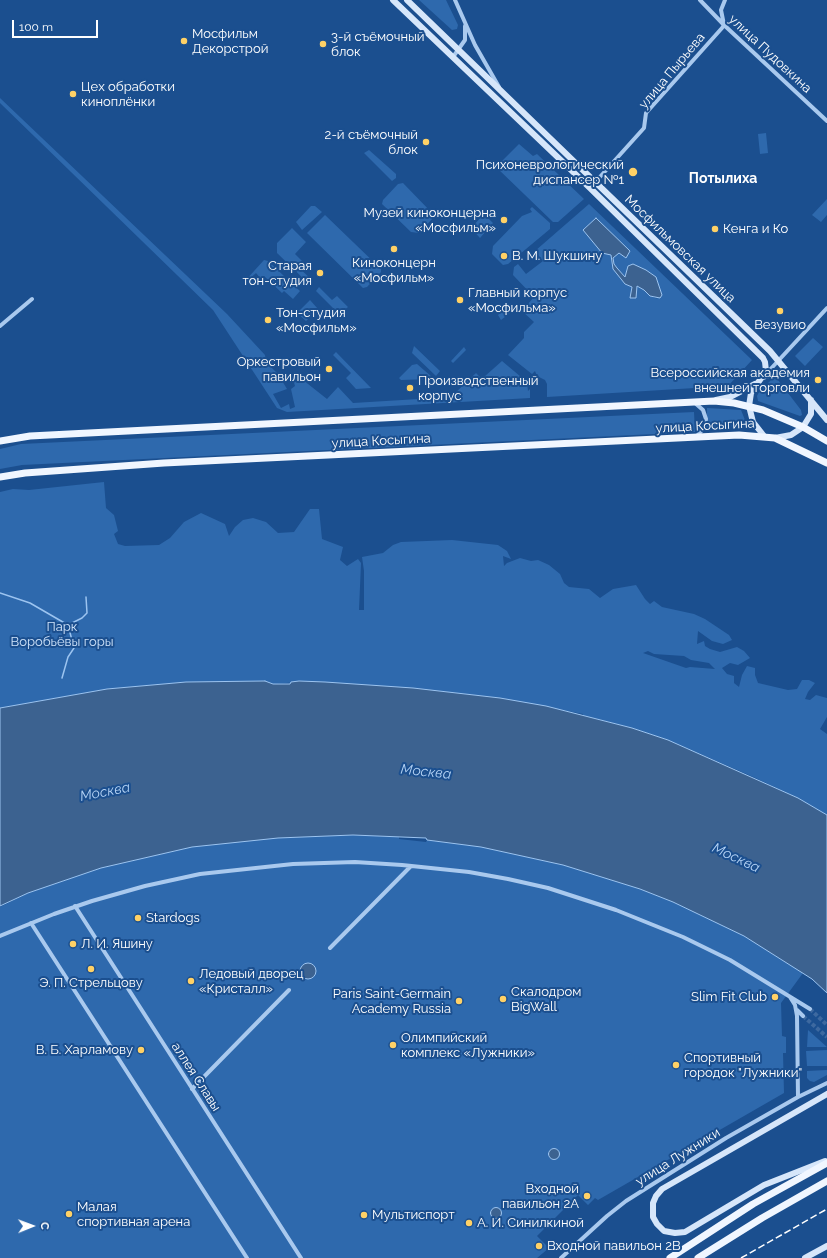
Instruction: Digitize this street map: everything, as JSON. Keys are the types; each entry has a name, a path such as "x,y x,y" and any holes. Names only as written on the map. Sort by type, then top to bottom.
{"main road":[{"name":"Мосфильмовская улица","path":"393,0 590,188 762,358 766,366 763,378"},
{"name":"Мосфильмовская улица","path":"407,0 779,359 827,420"},
{"path":"763,378 779,372 791,374"},
{"name":"улица Косыгина","path":"763,378 751,393 749,406 753,422 764,436"},
{"name":"улица Косыгина","path":"714,401 730,397 757,384"},
{"path":"803,427 811,414 810,398"},
{"name":"улица Косыгина","path":"0,441 30,436 690,401 714,401 749,406 803,427 827,441"},
{"name":"улица Косыгина","path":"775,438 791,435 803,427"},
{"name":"улица Косыгина","path":"0,477 25,473 164,463 692,439 739,435 775,438 827,463"},
{"path":"827,1094 728,1152 666,1186 659,1192 653,1203 652,1212 655,1221 660,1228 670,1233 685,1232 764,1185 827,1162"},
{"path":"670,1258 753,1204 827,1162"},
{"path":"698,1258 762,1218 827,1181"},
{"path":"805,1258 827,1246"}],"street":[{"path":"455,0 465,23 502,92"},
{"name":"улица Пудовкина","path":"700,0 724,25 827,121"},
{"path":"724,25 721,10 725,0"},
{"path":"453,57 465,40 465,23"},
{"name":"улица Пырьева","path":"590,188 644,128 646,113 724,25"},
{"path":"0,326 32,300"},
{"path":"763,378 827,308"},
{"path":"690,401 701,407 706,419 702,431 692,439"},
{"path":"0,936 75,906 154,884 235,869 330,862 411,866 508,879 548,888 604,905 683,937 737,964 810,1009"},
{"path":"330,948 411,866"},
{"name":"аллея Славы","path":"75,906 301,1258"},
{"path":"31,923 247,1258"},
{"path":"192,1089 289,990"},
{"path":"789,995 796,1010 798,1026 798,1097"},
{"path":"796,1010 803,1016"},
{"name":"улица Лужники","path":"561,1258 602,1220 626,1201 726,1138 798,1097 827,1083"},
{"name":"улица Лужники","path":"816,1088 827,1086"}],"green space":[{"path":"419,0 446,0 458,25 457,29 452,30"},
{"path":"0,98 227,314 265,355 266,362 278,374 287,389 273,394 281,408 289,404 290,409 295,407 291,389 295,386 293,379 295,378 303,380 327,399 338,387 353,403 451,397 476,373 481,378 484,377 502,361 527,382 528,391 530,389 530,398 287,412 277,408 213,310 0,103"},
{"path":"766,133 768,153 760,154 758,134"},
{"path":"519,144 533,156 537,154 584,199 558,222 553,222 496,167"},
{"path":"369,150 396,174 396,178 392,181 364,153"},
{"path":"403,183 433,214 433,218 419,233 411,232 382,204 383,200 398,184"},
{"path":"827,199 827,215 821,222 812,215"},
{"path":"589,204 752,360 728,386 547,397 547,384 545,380 537,376 535,371 532,374 508,355 524,338 524,332 534,322 522,311 534,297 513,275 514,267 518,264 526,274 543,261 535,251","holes":["596,218 619,253 613,258 613,264 625,277 658,299 650,296 644,290 613,269 611,255 583,230"]},
{"path":"311,206 315,206 322,212 302,230 296,222"},
{"path":"532,207 550,223 550,229 508,264 503,265 492,254 493,246 522,216 532,212 530,209"},
{"path":"484,214 493,223 480,238 471,228"},
{"path":"325,215 381,269 381,272 367,287 363,288 307,233"},
{"path":"292,228 306,242 295,254 303,262 298,267 311,279 308,283 277,253 277,243"},
{"path":"264,260 268,261 300,291 293,299 284,291 282,293 264,276 261,279 256,273 246,282 245,281"},
{"path":"319,287 332,300 337,296 348,307 342,312 336,311 316,291"},
{"path":"310,300 318,309 306,321 297,313"},
{"path":"511,303 514,304 515,309 501,320 498,315"},
{"path":"813,338 823,347 805,366 795,356"},
{"path":"414,346 440,371 436,376 412,353"},
{"path":"464,347 466,350 453,363 451,361"},
{"path":"336,352 371,388 356,389 346,378 351,373 333,355"},
{"path":"417,364 432,377 431,379 401,380 399,378 412,365"},
{"path":"771,380 778,380 801,410 802,415 800,416 758,401 757,396 759,392"},
{"path":"707,408 741,410 747,425 707,429"},
{"path":"694,412 695,432 22,465 0,469 0,449 21,444"},
{"name":"Парк Воробьёвы горы","path":"104,482 106,508 114,515 118,531 114,534 118,544 125,546 159,545 170,538 184,522 201,513 225,524 229,536 235,527 243,520 253,518 266,522 278,533 294,532 310,509 319,509 322,539 343,547 340,560 347,566 358,559 361,563 359,610 364,610 364,571 362,557 383,553 393,545 401,542 452,540 498,545 507,551 511,559 503,556 504,566 507,563 520,558 531,561 538,560 549,565 560,574 564,583 569,587 589,589 600,598 613,589 636,585 650,604 654,601 662,607 694,614 705,619 729,635 732,640 723,644 712,641 698,631 697,644 704,641 705,646 720,652 737,647 744,651 750,658 738,665 730,663 722,668 727,674 734,676 734,683 739,687 742,675 747,666 755,668 755,675 758,683 788,690 797,689 802,680 809,680 815,683 805,699 810,700 816,695 827,698 827,717 820,729 827,734 827,815 798,798 668,740 632,728 583,716 583,714 500,698 413,688 299,682 273,684 264,681 186,682 107,689 0,708 0,492 13,489 29,490","holes":["648,651 654,654 684,656 691,660 709,663 715,669 686,668 643,653"]},
{"name":"Олимпийский комплекс «Лужники»","path":"353,835 399,837 399,839 426,842 427,840 481,847 563,865 640,889 673,902 744,936 803,973 781,1003 782,1036 786,1037 786,1053 783,1053 784,1093 598,1200 595,1198 588,1205 578,1195 537,1236 549,1248 537,1258 0,1258 0,907 28,893 101,868 192,847 253,839"},
{"path":"808,1030 827,1047 807,1047"},
{"path":"827,1050 827,1066 807,1066 806,1051"},
{"path":"827,1070 827,1075 814,1082 807,1078 807,1071"}],"water":[{"path":"596,218 630,251 626,258 619,253 613,258 614,264 617,268 625,277 628,266 633,264 646,270 656,277 662,295 660,298 650,296 637,286 636,298 630,298 632,287 625,284 613,269 611,255 602,253 583,230"},
{"name":"Москва","path":"265,681 273,684 290,684 291,682 299,681 413,688 500,698 546,706 632,728 668,740 798,798 827,815 827,993 812,979 744,936 673,902 640,889 563,865 481,847 427,840 426,838 353,835 278,838 192,847 101,868 28,893 0,906 0,708 107,689 186,682"},
{"path":"308,963 315,968 316,971 311,978 308,979 301,974 300,971 305,964"},
{"path":"552,1149 556,1149 558,1150 558,1158 552,1159 549,1156 549,1152"},
{"path":"494,1208 498,1208 500,1209 500,1217 494,1218 491,1215 491,1211"}],"waterway":[{"path":"0,593 30,603 68,625"},
{"path":"62,678 68,657 74,648 68,625 82,618 87,613 86,597"}],"tunnel":[{"path":"810,1009 827,1025"},
{"path":"803,1016 827,1037"}],"railway":[{"path":"741,1258 827,1209"}],"place":[{"name":"Мосфильм Декорстрой","path":"184,41"},
{"name":"3-й съёмочный блок","path":"323,44"},
{"name":"Цех обработки киноплёнки","path":"73,94"},
{"name":"2-й съёмочный блок","path":"426,142"},
{"name":"Психоневрологический диспансер №1","path":"633,172"},
{"name":"Музей киноконцерна «Мосфильм»","path":"504,220"},
{"name":"Кенга и Ко","path":"715,229"},
{"name":"Киноконцерн «Мосфильм»","path":"394,249"},
{"name":"В. М. Шукшину","path":"504,256"},
{"name":"Старая тон-студия","path":"320,273"},
{"name":"Главный корпус «Мосфильма»","path":"460,300"},
{"name":"Везувио","path":"780,311"},
{"name":"Тон-студия «Мосфильм»","path":"268,320"},
{"name":"Оркестровый павильон","path":"329,369"},
{"name":"Всероссийская академия внешней торговли","path":"818,380"},
{"name":"Производственный корпус","path":"410,388"},
{"name":"Stardogs","path":"138,918"},
{"name":"Л. И. Яшину","path":"73,944"},
{"name":"Э. П. Стрельцову","path":"91,969"},
{"name":"Ледовый дворец «Кристалл»","path":"191,981"},
{"name":"Slim Fit Club","path":"775,997"},
{"name":"Скалодром BigWall","path":"503,999"},
{"name":"Paris Saint-Germain Academy Russia","path":"459,1001"},
{"name":"Олимпийский комплекс «Лужники»","path":"393,1045"},
{"name":"В. Б. Харламову","path":"141,1050"},
{"name":"Спортивный городок \"Лужники\"","path":"676,1065"},
{"name":"Входной павильон 2A","path":"587,1196"},
{"name":"Малая спортивная арена","path":"69,1214"},
{"name":"Мультиспорт","path":"364,1215"},
{"name":"А. И. Синилкиной","path":"469,1223"},
{"name":"Входной павильон 2B","path":"539,1246"}],"district":[{"name":"Потылиха","path":"723,179"}]}
